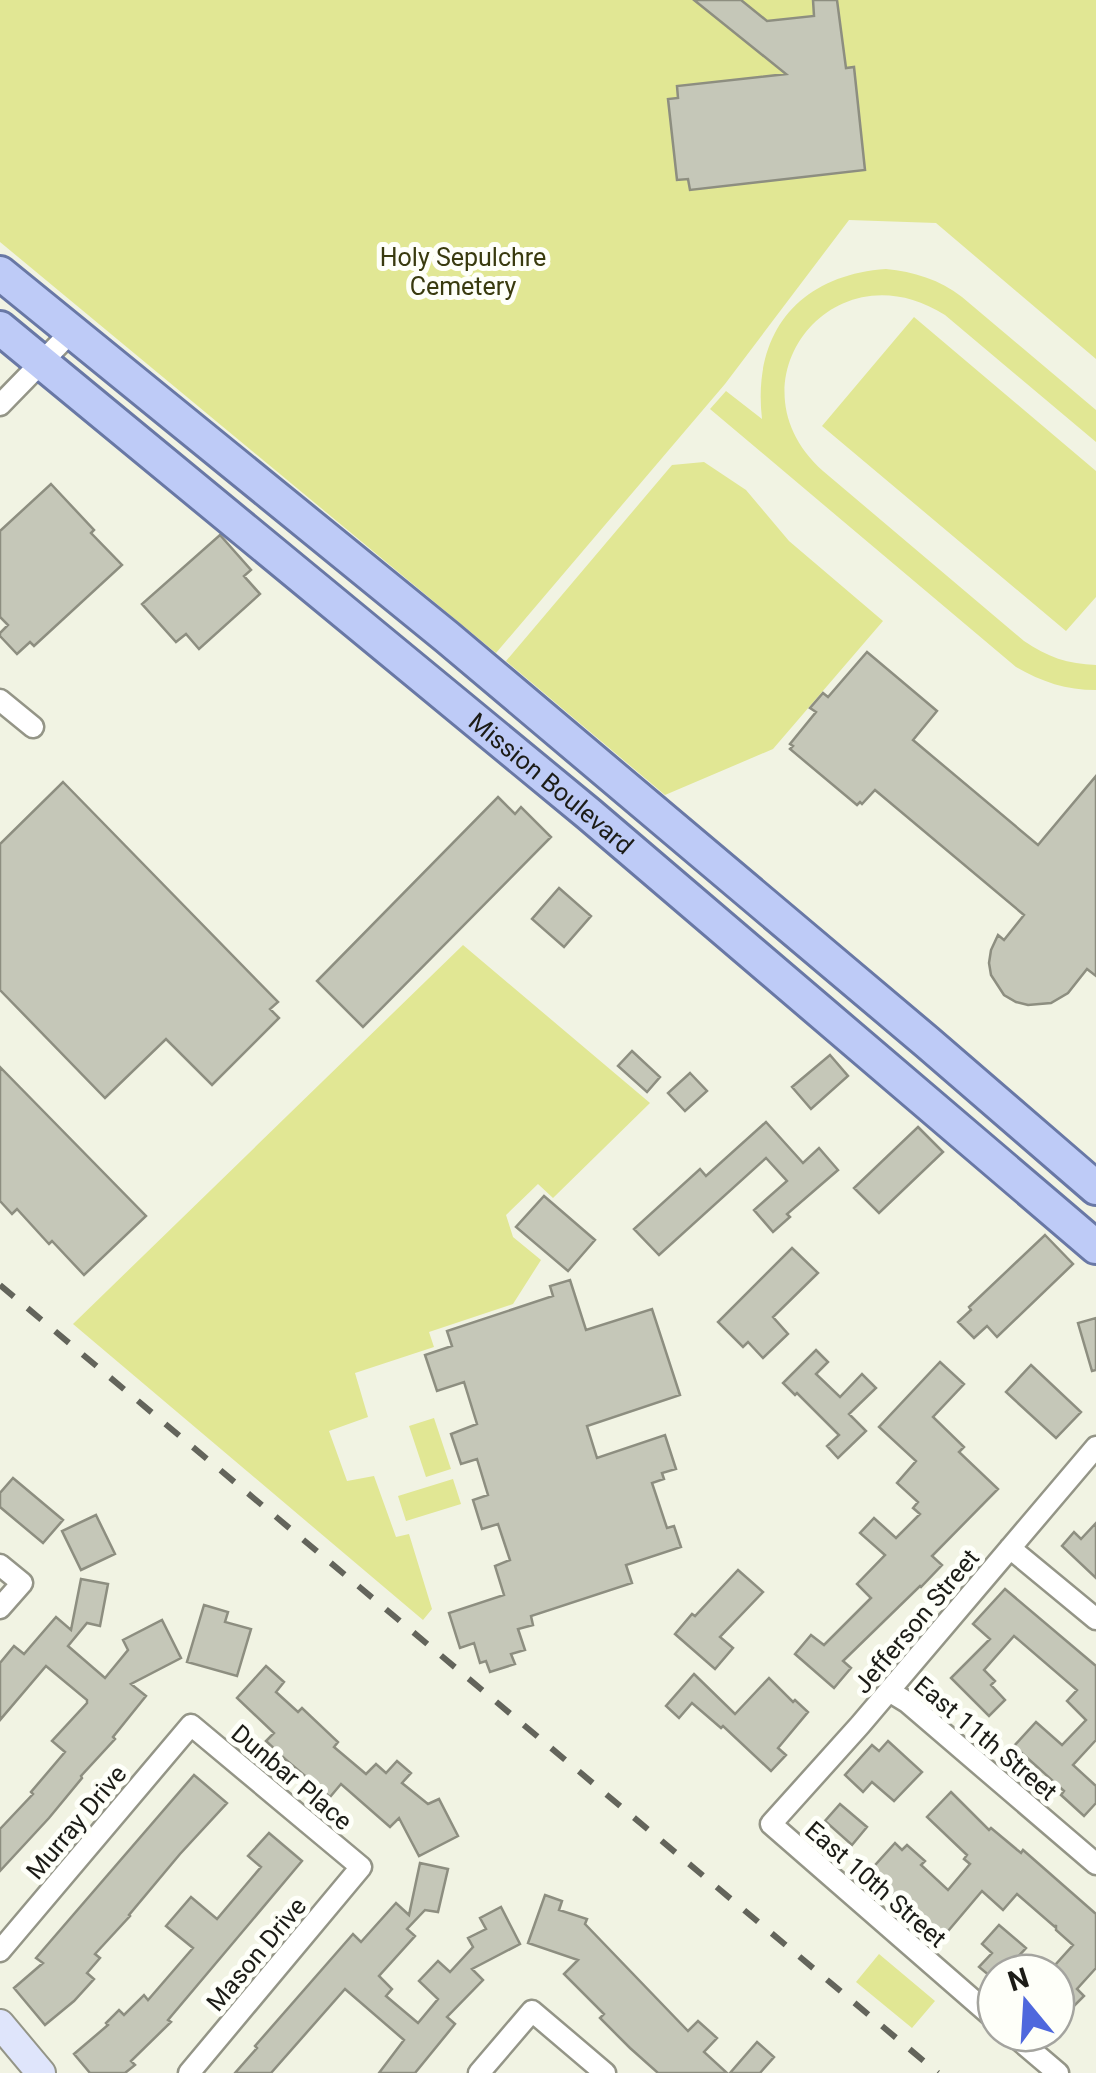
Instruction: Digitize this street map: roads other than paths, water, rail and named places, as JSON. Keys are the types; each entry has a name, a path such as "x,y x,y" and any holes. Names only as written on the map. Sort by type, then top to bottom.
{"main road":[{"name":"Mission Boulevard","path":"0,273 446,637 1096,1190"},
{"name":"Mission Boulevard","path":"0,328 505,744 1096,1247"},
{"path":"505,744 528,742 617,781"},
{"path":"1068,1223 1096,1190"}],"street":[{"path":"0,405 72,331"},
{"path":"0,700 33,727"},
{"name":"Jefferson Street","path":"771,1824 1096,1447"},
{"path":"1010,1548 1096,1620"},
{"path":"0,1565 22,1583 0,1608"},
{"name":"East 11th Street","path":"888,1691 906,1702 1096,1864"},
{"name":"Dunbar Place","path":"190,1726 361,1867"},
{"name":"Murray Drive","path":"0,1952 190,1726"},
{"name":"East 10th Street","path":"771,1824 976,2003"},
{"name":"Mason Drive","path":"189,2073 361,1867"},
{"path":"479,2073 532,2011 605,2073"},
{"path":"0,2024 41,2073"},
{"path":"1034,2053 1058,2073"}],"railway":[{"path":"0,1285 938,2073"}],"park label":[{"name":"Holy Sepulchre Cemetery","path":"463,272"}]}
